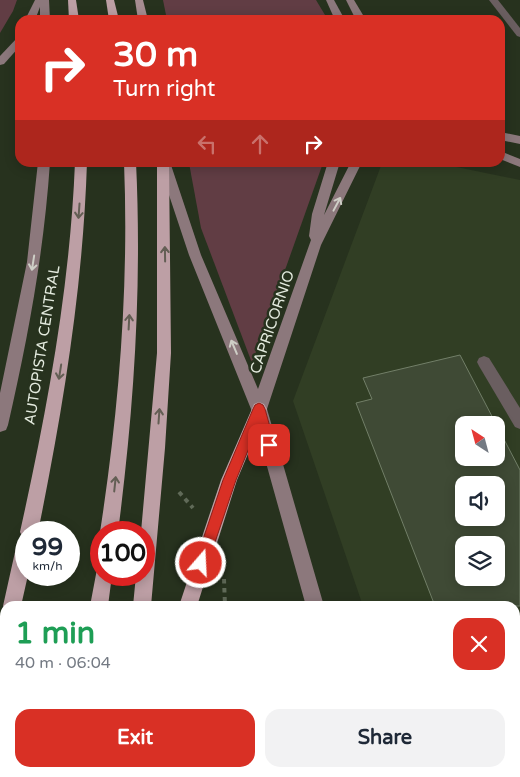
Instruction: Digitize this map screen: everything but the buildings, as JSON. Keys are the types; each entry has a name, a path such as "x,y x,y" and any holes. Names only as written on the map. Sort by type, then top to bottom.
{"highway":[{"path":"72,0 74,15"},
{"path":"110,0 113,15"},
{"name":"AUTOPISTA CENTRAL","path":"31,521 59,381 71,304 81,167"},
{"path":"110,521 122,418 129,327 133,250 130,167"},
{"path":"142,601 156,465 164,354 166,258 163,167"},
{"path":"190,601 230,480 259,409"},
{"path":"13,601 16,586"},
{"path":"100,601 102,586"}],"main road":[{"path":"32,15 39,0"},
{"path":"44,0 45,15"},
{"path":"139,0 142,15"},
{"path":"330,0 338,15"},
{"path":"350,0 358,15"},
{"path":"0,62 15,46"},
{"path":"505,137 520,140"},
{"path":"505,157 520,163"},
{"path":"0,425 28,297 44,167"},
{"path":"165,167 195,255 259,409 314,601"},
{"name":"CAPRICORNIO","path":"315,245 318,214 332,167"},
{"name":"CAPRICORNIO","path":"259,409 315,245 354,167"}],"street":[{"path":"493,0 505,15"},
{"path":"505,15 520,34"},
{"path":"484,362 520,422"}],"shaded area":[{"path":"0,0 17,0 0,33"},
{"path":"163,0 316,0 325,15 166,15"},
{"path":"190,167 322,167 252,363 201,228"},
{"path":"381,167 457,167 520,180 520,601 361,601 293,401"}],"route":[{"path":"201,563 230,480 259,409 269,445"}]}
